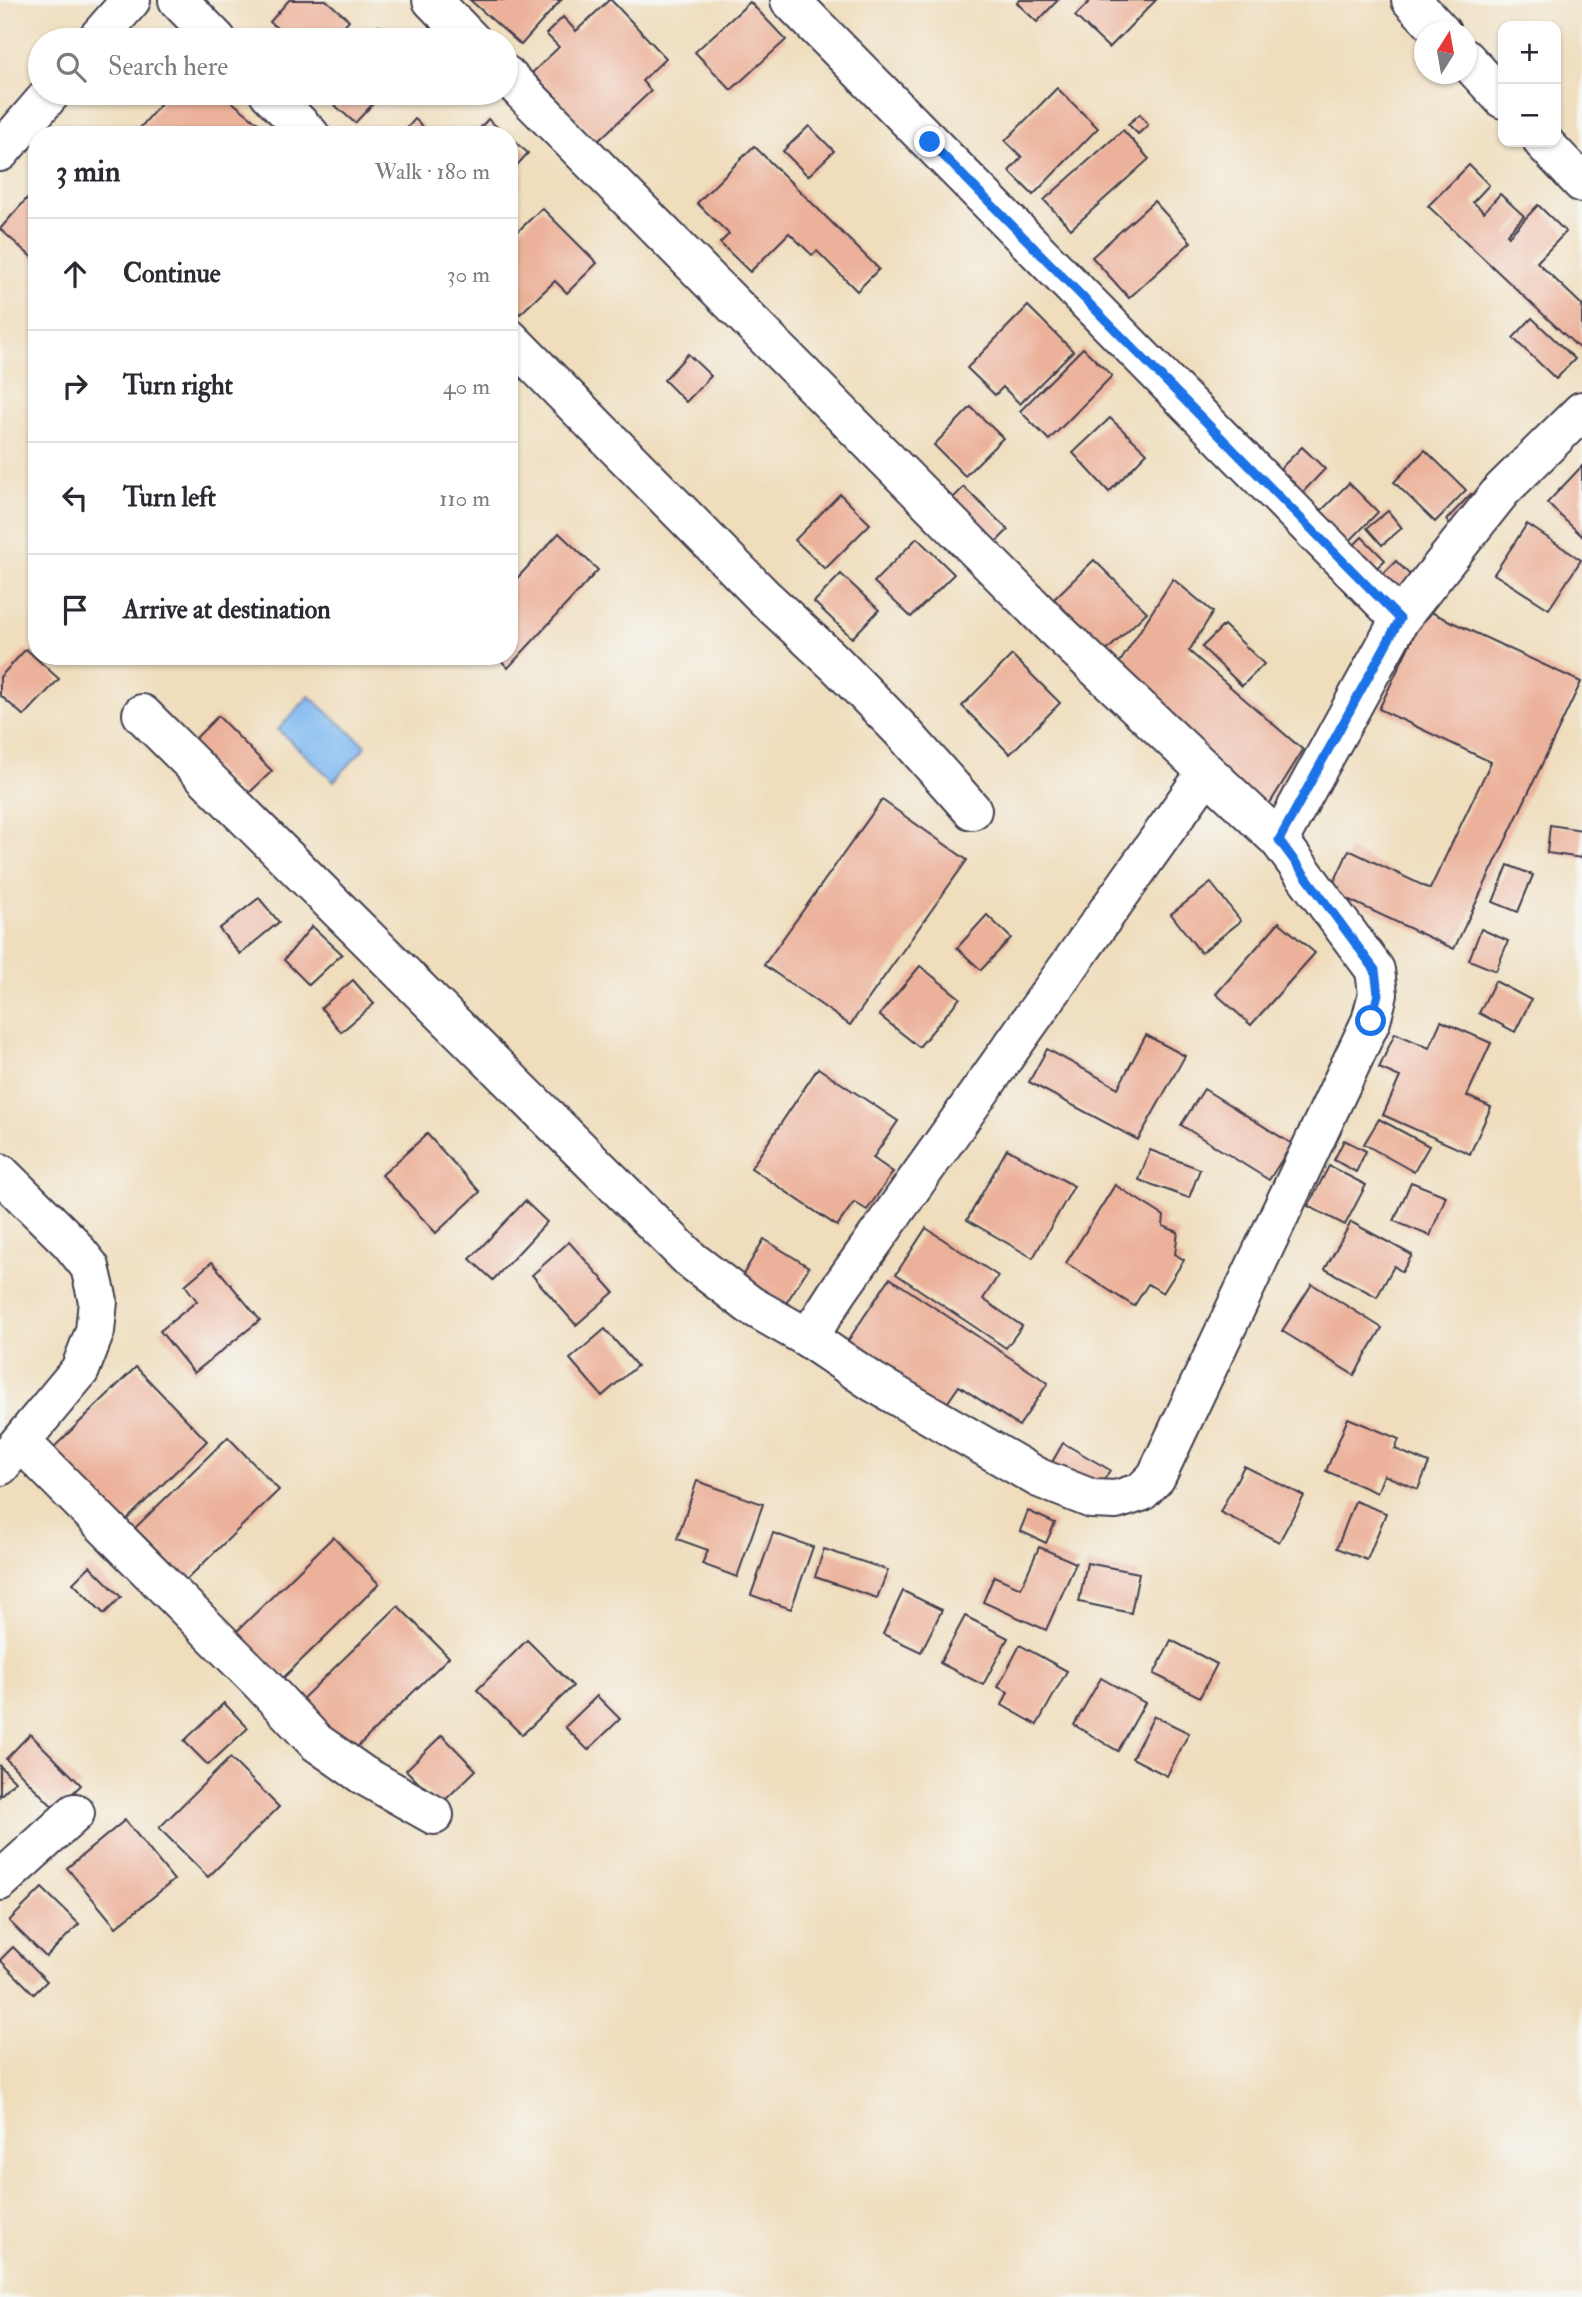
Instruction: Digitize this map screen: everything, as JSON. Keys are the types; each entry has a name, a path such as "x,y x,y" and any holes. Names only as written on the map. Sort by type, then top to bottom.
{"street":[{"path":"106,28 131,0"},
{"path":"178,0 205,28"},
{"path":"432,0 459,28"},
{"path":"790,0 1400,619"},
{"path":"1412,0 1431,21"},
{"path":"1477,71 1498,94"},
{"path":"142,714 691,1260 750,1305 808,1338 873,1382 1039,1478 1092,1499 1116,1500 1141,1492 1156,1478 1371,1021 1378,994 1375,970 1279,840 1053,627 518,87"},
{"path":"1,149 40,105"},
{"path":"281,105 301,126"},
{"path":"1548,147 1582,183"},
{"path":"518,347 765,598 835,663 901,730 972,810"},
{"path":"1279,840 1400,619 1502,490 1582,411"},
{"path":"808,1338 839,1290 1206,773"},
{"path":"0,1173 70,1242 90,1267 98,1301 95,1331 80,1370 11,1454 250,1671 316,1742 363,1776 434,1815"},
{"path":"0,1881 75,1813"}],"water":[{"path":"309,696 366,746 334,781 278,730"}],"building":[{"path":"289,0 326,0 349,20 342,28 277,28 270,22"},
{"path":"470,0 561,0 521,45 518,42 518,28 502,28"},
{"path":"609,0 666,58 642,81 651,91 598,141 532,73 559,47 546,34 563,17 576,31"},
{"path":"1019,0 1058,0 1037,22 1017,3"},
{"path":"1091,0 1156,0 1109,48 1075,16"},
{"path":"750,2 786,40 731,90 695,52"},
{"path":"1057,88 1098,128 1033,195 1009,171 1022,157 1005,141"},
{"path":"160,105 236,105 262,126 142,126"},
{"path":"335,105 372,105 355,123"},
{"path":"1140,114 1148,125 1138,134 1128,124"},
{"path":"415,119 422,126 409,126"},
{"path":"488,119 496,126 482,126"},
{"path":"809,126 834,151 808,176 783,151"},
{"path":"1123,130 1149,159 1071,229 1044,200"},
{"path":"518,145 528,153 518,164"},
{"path":"754,146 879,269 857,291 817,251 812,255 789,233 750,272 720,243 729,234 697,203"},
{"path":"1469,165 1489,185 1473,202 1484,212 1500,194 1524,216 1507,234 1509,236 1538,205 1566,232 1537,262 1582,305 1582,351 1428,206"},
{"path":"28,197 28,254 0,229"},
{"path":"1154,201 1191,242 1129,298 1092,257"},
{"path":"542,208 597,263 567,293 555,281 520,314 518,231"},
{"path":"1028,306 1073,351 1020,404 1003,387 995,395 967,368"},
{"path":"1532,318 1575,359 1556,379 1513,338"},
{"path":"1083,348 1112,376 1049,440 1020,411"},
{"path":"688,354 711,376 686,402 664,380"},
{"path":"971,407 1003,438 965,476 934,445"},
{"path":"1110,418 1147,453 1109,492 1073,453"},
{"path":"1302,447 1325,469 1301,494 1278,471"},
{"path":"1425,450 1466,490 1435,522 1394,482"},
{"path":"1582,466 1582,536 1547,503"},
{"path":"1349,483 1378,512 1341,550 1310,522"},
{"path":"964,487 1008,530 987,551 943,508"},
{"path":"840,494 870,524 825,569 795,540"},
{"path":"1471,494 1487,508 1461,534 1446,520"},
{"path":"1388,511 1402,528 1382,545 1367,528"},
{"path":"1527,524 1581,560 1549,609 1494,574"},
{"path":"559,533 598,570 518,657 518,577"},
{"path":"1362,537 1385,560 1367,577 1344,555"},
{"path":"917,538 954,574 911,617 874,582"},
{"path":"1094,560 1147,612 1095,662 1070,636 1080,626 1054,599"},
{"path":"1396,561 1415,580 1396,599 1377,580"},
{"path":"841,574 879,610 852,638 814,602"},
{"path":"1173,579 1213,612 1189,651 1303,750 1260,819 1113,673"},
{"path":"1426,610 1581,682 1454,949 1330,891 1349,850 1430,889 1491,762 1379,709"},
{"path":"1224,625 1264,664 1242,686 1202,647"},
{"path":"26,649 28,665 44,665 59,679 24,716 0,695 0,677"},
{"path":"1012,655 1060,703 1010,754 962,706"},
{"path":"218,716 272,771 244,798 190,744"},
{"path":"882,800 967,860 850,1025 764,965"},
{"path":"1550,825 1582,830 1582,858 1547,853"},
{"path":"1508,865 1533,875 1518,912 1493,902"},
{"path":"1211,883 1241,921 1201,953 1171,914"},
{"path":"259,898 279,922 240,954 219,929"},
{"path":"987,915 1011,938 981,970 957,948"},
{"path":"1279,922 1315,953 1251,1025 1216,994"},
{"path":"312,926 342,954 309,985 284,960"},
{"path":"1481,929 1508,941 1496,971 1469,960"},
{"path":"920,966 960,998 919,1047 879,1015"},
{"path":"353,980 374,1004 341,1032 321,1008"},
{"path":"1495,981 1531,1000 1515,1032 1479,1013"},
{"path":"1441,1021 1491,1043 1467,1096 1491,1107 1470,1154 1383,1115 1400,1077 1379,1068 1395,1033 1429,1048"},
{"path":"1146,1035 1185,1056 1138,1140 1029,1082 1047,1049 1118,1088"},
{"path":"818,1068 898,1121 873,1158 893,1172 867,1210 854,1202 837,1226 751,1168"},
{"path":"1204,1089 1292,1144 1269,1180 1181,1125"},
{"path":"1379,1119 1429,1146 1414,1172 1364,1144"},
{"path":"427,1134 480,1192 436,1233 382,1175"},
{"path":"1344,1140 1366,1151 1356,1172 1334,1160"},
{"path":"1007,1149 1074,1186 1033,1258 967,1220"},
{"path":"1150,1150 1200,1169 1189,1198 1139,1180"},
{"path":"1329,1166 1366,1185 1345,1225 1308,1206"},
{"path":"1411,1182 1446,1196 1430,1236 1394,1221"},
{"path":"1115,1185 1164,1216 1163,1226 1178,1232 1175,1254 1184,1260 1163,1293 1148,1284 1134,1306 1066,1263"},
{"path":"525,1201 547,1222 493,1280 470,1259"},
{"path":"1351,1222 1412,1255 1402,1272 1394,1266 1377,1297 1325,1269"},
{"path":"926,1228 998,1276 983,1299 1022,1326 1006,1348 896,1274"},
{"path":"764,1239 809,1267 785,1305 741,1278"},
{"path":"569,1242 614,1292 576,1325 532,1275"},
{"path":"212,1262 260,1320 194,1373 160,1331 197,1301 185,1285"},
{"path":"890,1278 1048,1383 1019,1426 959,1386 937,1418 839,1354"},
{"path":"1312,1284 1382,1328 1354,1375 1282,1331"},
{"path":"605,1329 637,1366 602,1396 570,1359"},
{"path":"136,1367 207,1441 119,1527 47,1454"},
{"path":"1348,1418 1399,1439 1395,1449 1429,1463 1418,1489 1384,1475 1377,1493 1326,1471"},
{"path":"228,1437 279,1490 186,1580 135,1528"},
{"path":"1063,1443 1110,1470 1093,1498 1047,1471"},
{"path":"1244,1466 1304,1496 1279,1542 1220,1512"},
{"path":"697,1481 763,1504 737,1577 702,1564 708,1550 677,1539"},
{"path":"1355,1501 1386,1513 1367,1560 1337,1548"},
{"path":"1028,1511 1055,1523 1046,1543 1020,1531"},
{"path":"773,1533 813,1547 791,1609 751,1595"},
{"path":"333,1537 379,1584 273,1688 227,1641"},
{"path":"1039,1547 1076,1563 1046,1630 983,1602 994,1576 1021,1588"},
{"path":"824,1549 888,1570 877,1598 815,1577"},
{"path":"1087,1563 1139,1573 1131,1613 1079,1602"},
{"path":"90,1566 121,1597 104,1614 73,1583"},
{"path":"903,1591 942,1610 921,1652 883,1634"},
{"path":"398,1606 449,1657 347,1757 296,1705"},
{"path":"965,1616 1008,1638 983,1685 940,1663"},
{"path":"527,1640 573,1686 522,1735 477,1690"},
{"path":"1171,1640 1217,1664 1200,1697 1154,1674"},
{"path":"1020,1645 1067,1671 1037,1725 1002,1705 1008,1692 998,1687"},
{"path":"1101,1678 1145,1703 1118,1751 1074,1725"},
{"path":"597,1696 620,1719 588,1750 565,1727"},
{"path":"224,1703 248,1728 208,1765 184,1741"},
{"path":"1154,1716 1189,1733 1167,1776 1132,1758"},
{"path":"30,1734 81,1785 56,1810 6,1759"},
{"path":"442,1735 476,1770 440,1805 406,1770"},
{"path":"230,1758 279,1807 208,1877 159,1828"},
{"path":"0,1766 15,1781 0,1796"},
{"path":"125,1820 174,1880 116,1927 67,1868"},
{"path":"42,1888 79,1924 46,1957 9,1921"},
{"path":"13,1947 47,1981 34,1994 0,1960"}],"route":[{"path":"930,142 1400,619 1279,840 1375,970 1378,994 1371,1021"}]}
